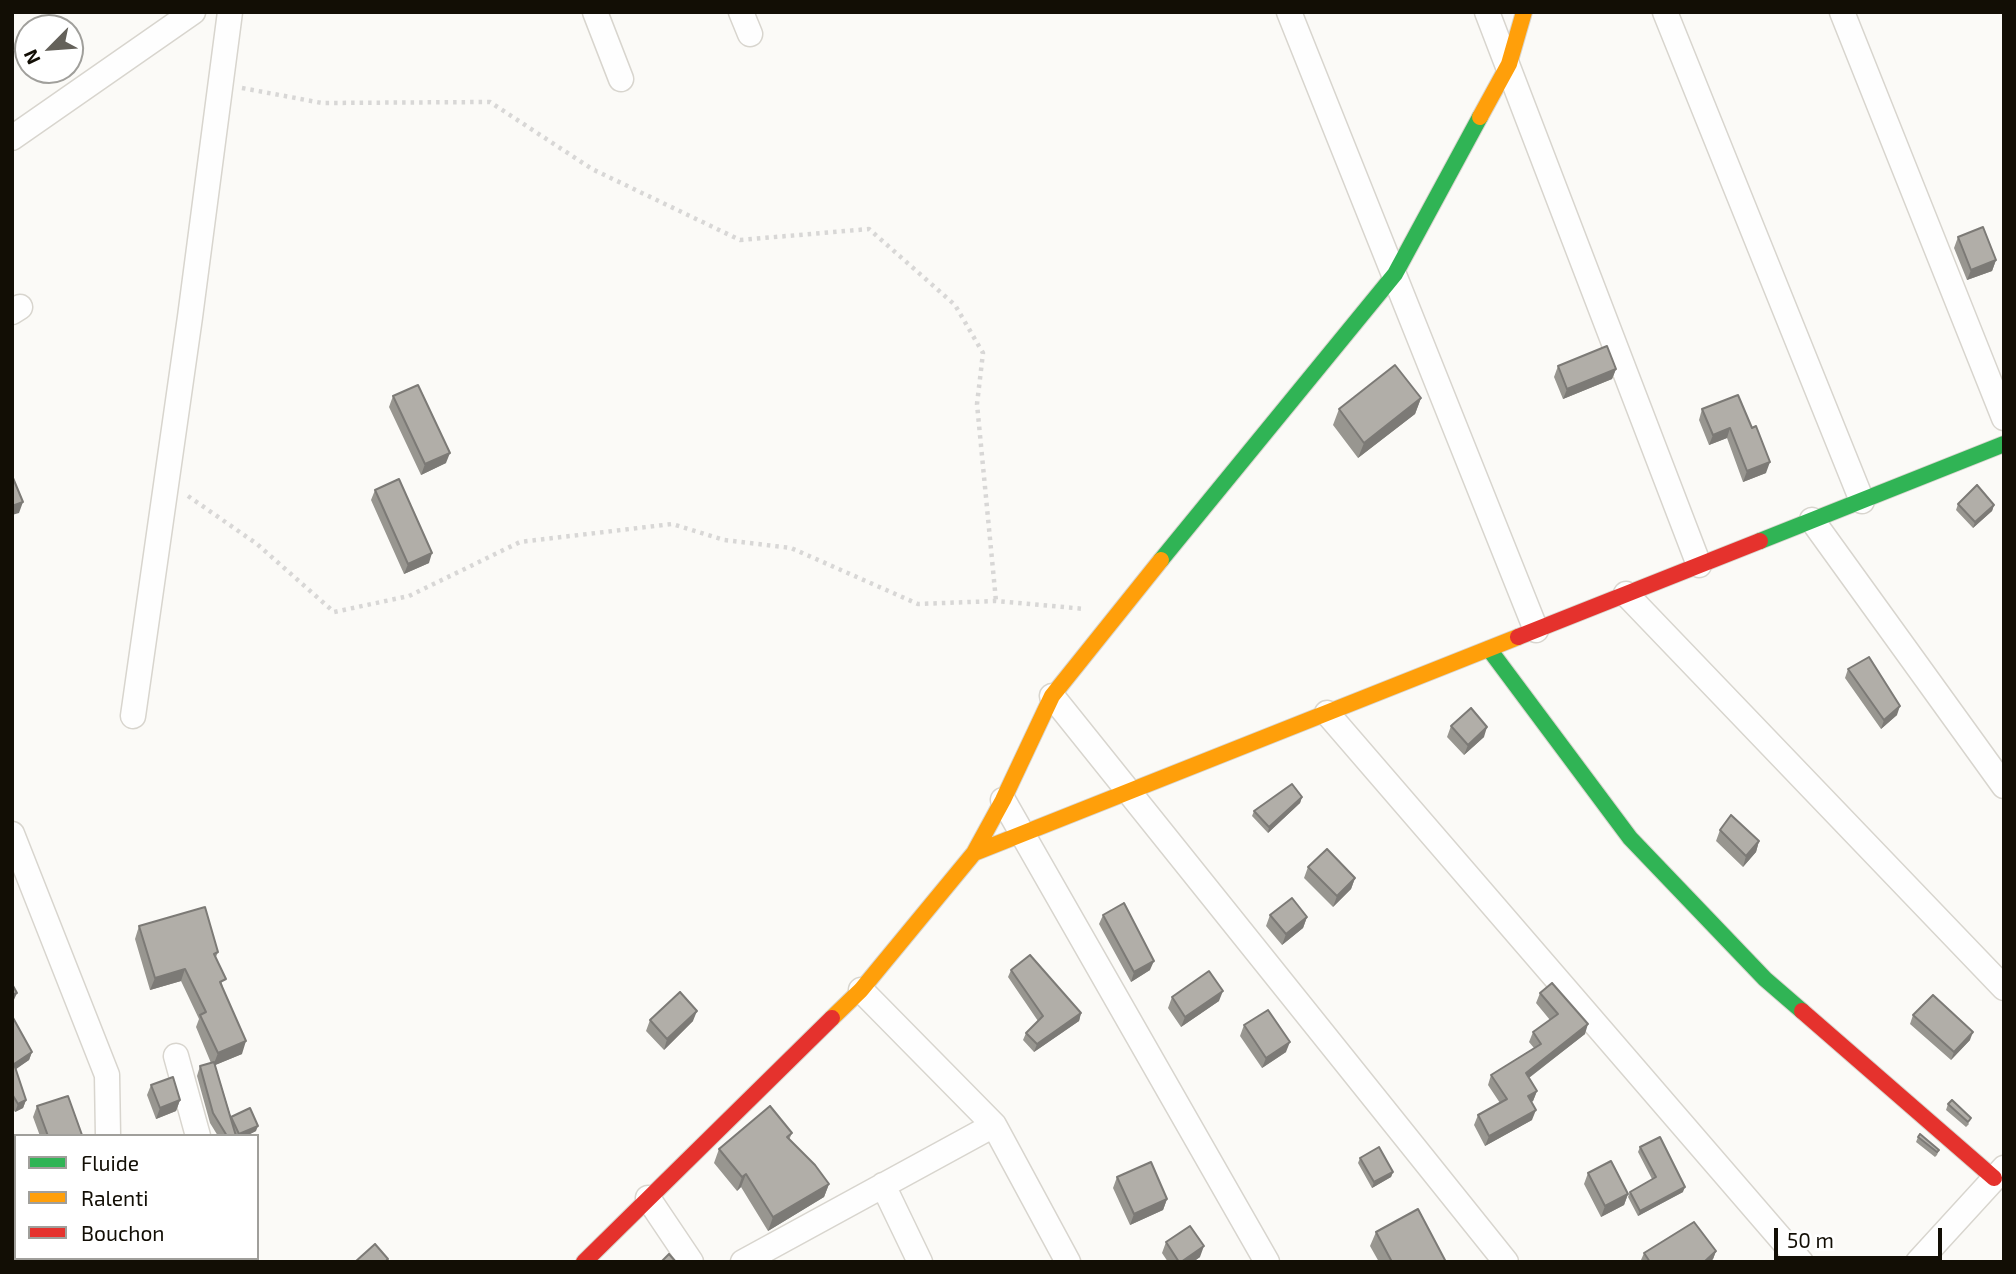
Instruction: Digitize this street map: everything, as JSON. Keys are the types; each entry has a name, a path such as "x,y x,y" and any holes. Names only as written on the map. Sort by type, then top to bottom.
{"street":[{"path":"12,138 193,12"},
{"path":"133,716 230,12"},
{"path":"595,12 621,79"},
{"path":"1289,12 1536,630"},
{"path":"1488,12 1699,565"},
{"path":"584,1262 861,989 974,853 1003,800 1052,696 1118,611 1395,274 1509,64 1524,12"},
{"path":"1665,12 1861,501"},
{"path":"1842,12 2004,418"},
{"path":"974,853 2004,444"},
{"path":"1812,520 2004,786"},
{"path":"1626,594 2004,988"},
{"path":"1489,649 1630,838 1765,979 1999,1173 1918,1262"},
{"path":"1052,696 1506,1262"},
{"path":"1327,713 1801,1262"},
{"path":"1003,800 1267,1262"},
{"path":"12,834 21,882 107,1075 108,1134"},
{"path":"861,989 994,1125 1068,1262"},
{"path":"176,1056 197,1134"},
{"path":"743,1262 994,1125"},
{"path":"883,1185 920,1262"},
{"path":"648,1198 691,1262"}],"path":[{"path":"220,84 322,103 490,102 592,169 740,240 869,229 955,305 983,353 977,404 996,601"},
{"path":"167,482 257,544 334,612 409,596 520,542 672,524 724,540 791,548 918,604 996,601 1118,611"}],"building":[{"path":"1983,227 1996,260 1971,270 1958,237"},
{"path":"1607,346 1616,369 1567,389 1558,366"},
{"path":"1395,365 1421,398 1364,443 1339,409"},
{"path":"418,385 450,453 425,464 393,396"},
{"path":"1738,395 1752,428 1756,426 1770,462 1747,471 1730,428 1713,435 1702,409"},
{"path":"12,478 23,502 12,506"},
{"path":"399,479 432,553 408,564 375,490"},
{"path":"1977,485 1994,505 1975,522 1958,504"},
{"path":"1869,657 1900,706 1884,720 1848,669"},
{"path":"1471,708 1487,727 1468,745 1451,726"},
{"path":"1292,784 1302,797 1269,827 1254,811"},
{"path":"1731,815 1759,841 1746,856 1720,830"},
{"path":"1327,849 1355,878 1337,896 1308,867"},
{"path":"1292,898 1307,917 1286,934 1270,915"},
{"path":"1124,903 1154,961 1134,972 1103,915"},
{"path":"205,907 218,952 214,954 226,979 220,982 246,1041 218,1053 200,1015 206,1012 185,969 155,978 139,926"},
{"path":"1030,955 1081,1013 1037,1044 1026,1033 1043,1016 1011,970"},
{"path":"1209,971 1223,991 1185,1017 1172,997"},
{"path":"1552,983 1588,1024 1526,1073 1537,1091 1528,1096 1536,1110 1489,1136 1478,1115 1507,1099 1491,1075 1541,1044 1533,1032 1558,1014 1540,993"},
{"path":"680,992 697,1011 667,1039 650,1020"},
{"path":"1933,995 1973,1032 1954,1052 1913,1015"},
{"path":"1268,1010 1290,1042 1266,1058 1244,1025"},
{"path":"12,1016 32,1052 14,1064 26,1100 18,1104 12,1094"},
{"path":"214,1062 235,1134 226,1134 213,1113 200,1066"},
{"path":"173,1077 180,1100 160,1108 151,1085"},
{"path":"68,1096 82,1134 47,1134 37,1106"},
{"path":"1952,1100 1971,1118 1968,1122 1948,1104"},
{"path":"770,1106 792,1133 787,1137 815,1165 829,1184 773,1217 746,1174 742,1177 719,1149"},
{"path":"250,1108 258,1126 239,1134 231,1117"},
{"path":"1920,1134 1939,1150 1937,1152 1918,1137"},
{"path":"1660,1137 1685,1187 1640,1211 1630,1192 1656,1177 1640,1147"},
{"path":"1379,1147 1393,1172 1374,1182 1360,1158"},
{"path":"1611,1161 1628,1194 1605,1206 1588,1173"},
{"path":"1151,1162 1167,1199 1134,1214 1117,1177"},
{"path":"1418,1209 1446,1262 1392,1262 1376,1232"},
{"path":"1694,1222 1716,1251 1704,1262 1650,1262 1644,1253"},
{"path":"1190,1226 1204,1246 1179,1262 1166,1242"},
{"path":"375,1244 388,1259 385,1262 355,1262"},
{"path":"669,1254 676,1262 661,1262"}],"traffic: fast":[{"path":"1161,560 1395,274 1480,117"},
{"path":"1760,541 2004,444"},
{"path":"1489,649 1630,838 1765,979 1802,1011"}],"traffic: slow":[{"path":"1480,117 1509,64 1524,12"},
{"path":"832,1018 861,990 974,853 1003,800 1052,696 1161,560"},
{"path":"974,853 1518,637"}],"traffic: jam":[{"path":"1518,637 1760,541"},
{"path":"1802,1011 1994,1178"},
{"path":"584,1262 832,1018"}]}
